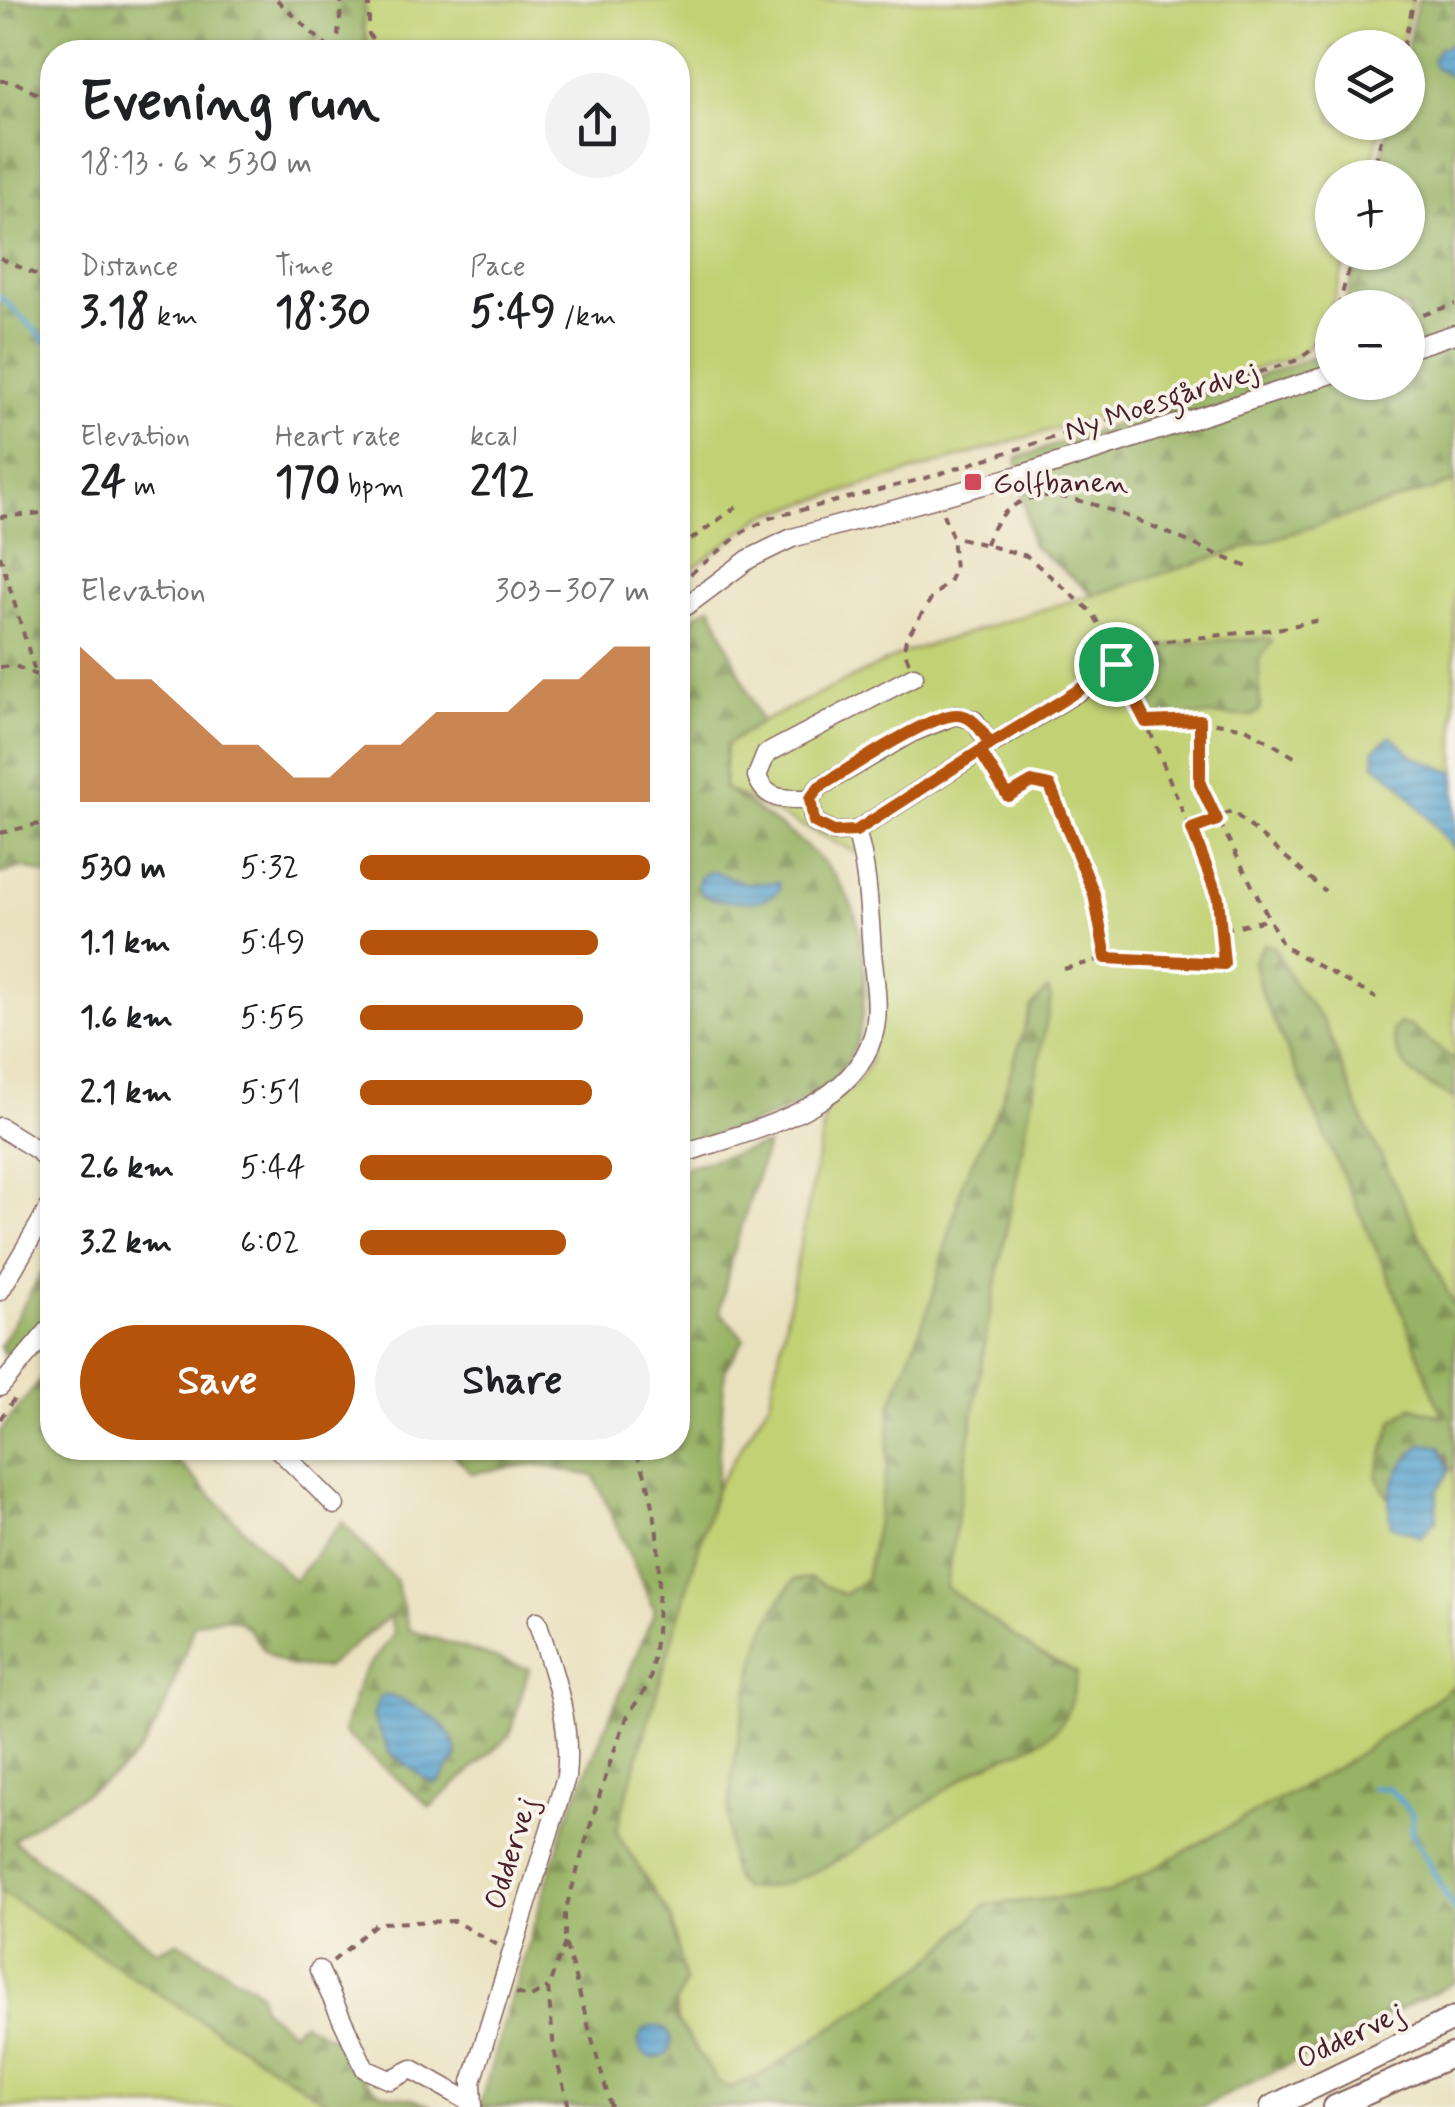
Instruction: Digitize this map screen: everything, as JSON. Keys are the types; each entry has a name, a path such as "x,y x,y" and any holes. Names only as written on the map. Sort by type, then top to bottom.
{"main road":[{"name":"Oddervej","path":"1272,2107 1455,2018"},
{"name":"Oddervej","path":"1335,2107 1455,2054"}],"street":[{"path":"1425,344 1455,334"},
{"name":"Ny Moesgårdvej","path":"690,603 749,560 792,538 1024,474 1315,380"},
{"path":"810,799 771,796 762,788 757,776 766,754 914,676"},
{"path":"985,748 974,720 956,715 910,733 819,787 810,799 814,822 823,829 856,831 1086,687"},
{"path":"690,1151 780,1120 820,1100 848,1079 861,1062 873,1035 876,1009 866,863 856,831"},
{"path":"0,1127 40,1152"},
{"path":"0,1291 40,1223"},
{"path":"2,1379 40,1339"},
{"path":"290,1460 335,1505"},
{"name":"Oddervej","path":"473,2105 472,2082 566,1777 570,1745 566,1710 537,1621"},
{"name":"Oddervej","path":"319,1970 365,2070 390,2080 412,2069 473,2105"}],"path":[{"path":"276,0 321,40"},
{"path":"336,40 342,0"},
{"path":"369,0 372,40"},
{"path":"1406,30 1414,0"},
{"path":"0,82 13,82 40,96"},
{"path":"0,258 40,276"},
{"path":"1425,314 1455,304"},
{"path":"690,574 743,532 770,518 926,478 1097,427 1298,360 1315,348"},
{"path":"986,544 992,522 1012,506 1046,495 1080,502 1248,567"},
{"path":"690,540 739,504"},
{"path":"0,517 40,513"},
{"path":"914,676 904,650 906,639 931,599 950,580 955,558 945,519"},
{"path":"952,536 1036,562 1093,614 1146,722 1218,898 1224,929 1224,964 1106,958 1064,970"},
{"path":"0,555 40,681"},
{"path":"1086,687 1148,643 1278,629 1320,620"},
{"path":"0,667 14,666 36,675"},
{"path":"1146,722 1200,720 1246,728 1296,758"},
{"path":"1200,720 1200,784 1267,920 1284,946 1376,998"},
{"path":"985,748 1008,796 1032,782 1050,786 1094,894 1106,958"},
{"path":"1192,829 1232,811 1325,891"},
{"path":"0,833 40,824"},
{"path":"1224,929 1267,920"},
{"path":"611,2107 565,1942 566,1910 626,1718 651,1678 659,1578 652,1494 639,1460"},
{"path":"319,1970 377,1923 454,1921 511,1952"},
{"path":"565,1942 548,1987 560,2079 569,2107"},
{"path":"500,1988 531,1997 548,1987"}],"green space":[{"path":"0,0 365,0 363,28 368,40 40,40 40,872 22,867 0,874"},
{"path":"365,0 1413,0 1405,30 1315,30 1315,140 1378,140 1372,160 1315,160 1315,270 1343,270 1337,290 1315,290 1315,339 1299,356 763,516 690,570 690,40 368,40 363,28"},
{"path":"1418,0 1455,0 1455,482 1094,595 1031,544 1017,458 1315,356 1315,400 1425,400 1425,290 1349,290 1354,270 1425,270 1425,160 1380,160 1385,140 1425,140 1425,30 1411,30"},
{"path":"1455,482 1455,1685 1347,1762 1109,1893 986,1905 929,1962 766,2072 729,2088 718,2082 680,2031 675,2004 685,1983 671,1918 616,1832 716,1488 770,1400 827,1109 857,1082 870,1063 870,859 724,788 726,745 761,722 906,652"},
{"path":"711,606 761,722 726,745 724,788 809,849 846,893 857,921 863,955 864,996 855,1047 845,1066 822,1089 763,1120 690,1142 690,619"},
{"path":"1269,638 1272,642 1259,659 1260,710 1252,716 1154,715 1124,664 1176,645"},
{"path":"1264,944 1274,947 1294,984 1324,1022 1362,1118 1455,1307 1455,1468 1450,1470 1447,1454 1411,1453 1388,1497 1376,1476 1393,1421 1412,1407 1442,1416 1393,1287 1261,992 1254,961"},
{"path":"1048,989 1051,998 985,1341 946,1587 1034,1651 1077,1673 1069,1706 1060,1724 1044,1738 980,1768 831,1863 769,1887 742,1888 732,1871 729,1808 740,1730 764,1633 794,1580 811,1578 844,1595 866,1579 887,1467 891,1406 932,1299 963,1181 1001,1103 1031,1008"},
{"path":"1399,1024 1410,1026 1455,1061 1455,1099 1422,1081 1404,1064 1394,1043 1393,1029"},
{"path":"767,1145 731,1259 720,1311 744,1339 725,1369 716,1488 616,1832 671,1918 685,1983 675,2004 676,2019 718,2082 729,2088 766,2072 929,1962 986,1905 1109,1893 1347,1762 1455,1685 1455,1982 1202,2107 479,2107 566,1820 655,1611 594,1476 534,1464 471,1473 460,1460 690,1460 690,1166"},
{"path":"40,1276 40,1327 15,1352 4,1354 0,1346"},
{"path":"40,1380 40,1460 177,1460 294,1581 342,1522 396,1581 409,1630 529,1669 509,1736 430,1807 343,1732 361,1676 394,1634 390,1616 325,1668 290,1665 273,1657 249,1630 231,1619 194,1624 166,1704 132,1760 13,1840 157,1951 178,1942 259,1991 262,2008 291,2031 302,2022 330,2037 341,2037 358,2071 377,2091 433,2107 335,2107 0,1891 0,1432"},
{"path":"0,1891 335,2107 0,2107"}],"water":[{"path":"1455,43 1452,76 1436,68 1432,60 1438,49"},
{"path":"1391,736 1413,756 1455,773 1455,851 1399,783 1375,764 1374,749"},
{"path":"712,871 747,884 778,882 780,888 766,899 755,901 710,898 702,895 697,885 701,876"},
{"path":"1423,1444 1440,1446 1450,1470 1437,1491 1437,1519 1421,1537 1391,1525 1389,1502 1400,1470"},
{"path":"386,1695 421,1710 449,1734 457,1757 439,1782 433,1784 389,1752 373,1717 379,1698"},
{"path":"655,2026 667,2030 671,2042 667,2054 655,2058 643,2054 639,2042 643,2030"}],"waterway":[{"path":"0,296 40,335"},
{"path":"1371,1788 1389,1788 1413,1815 1411,1832 1455,1911"}],"place":[{"name":"Golfbanen","path":"973,482"}],"route":[{"path":"1116,664 1086,687 1050,710 1038,712 980,751 856,831 834,832 814,822 809,811 810,799 819,787 910,733 956,715 974,720 990,744 980,751 1008,796 1032,782 1050,786 1094,894 1102,920 1106,958 1224,964 1224,929 1218,898 1192,829 1217,820 1200,784 1200,720 1146,722 1116,664"}]}
